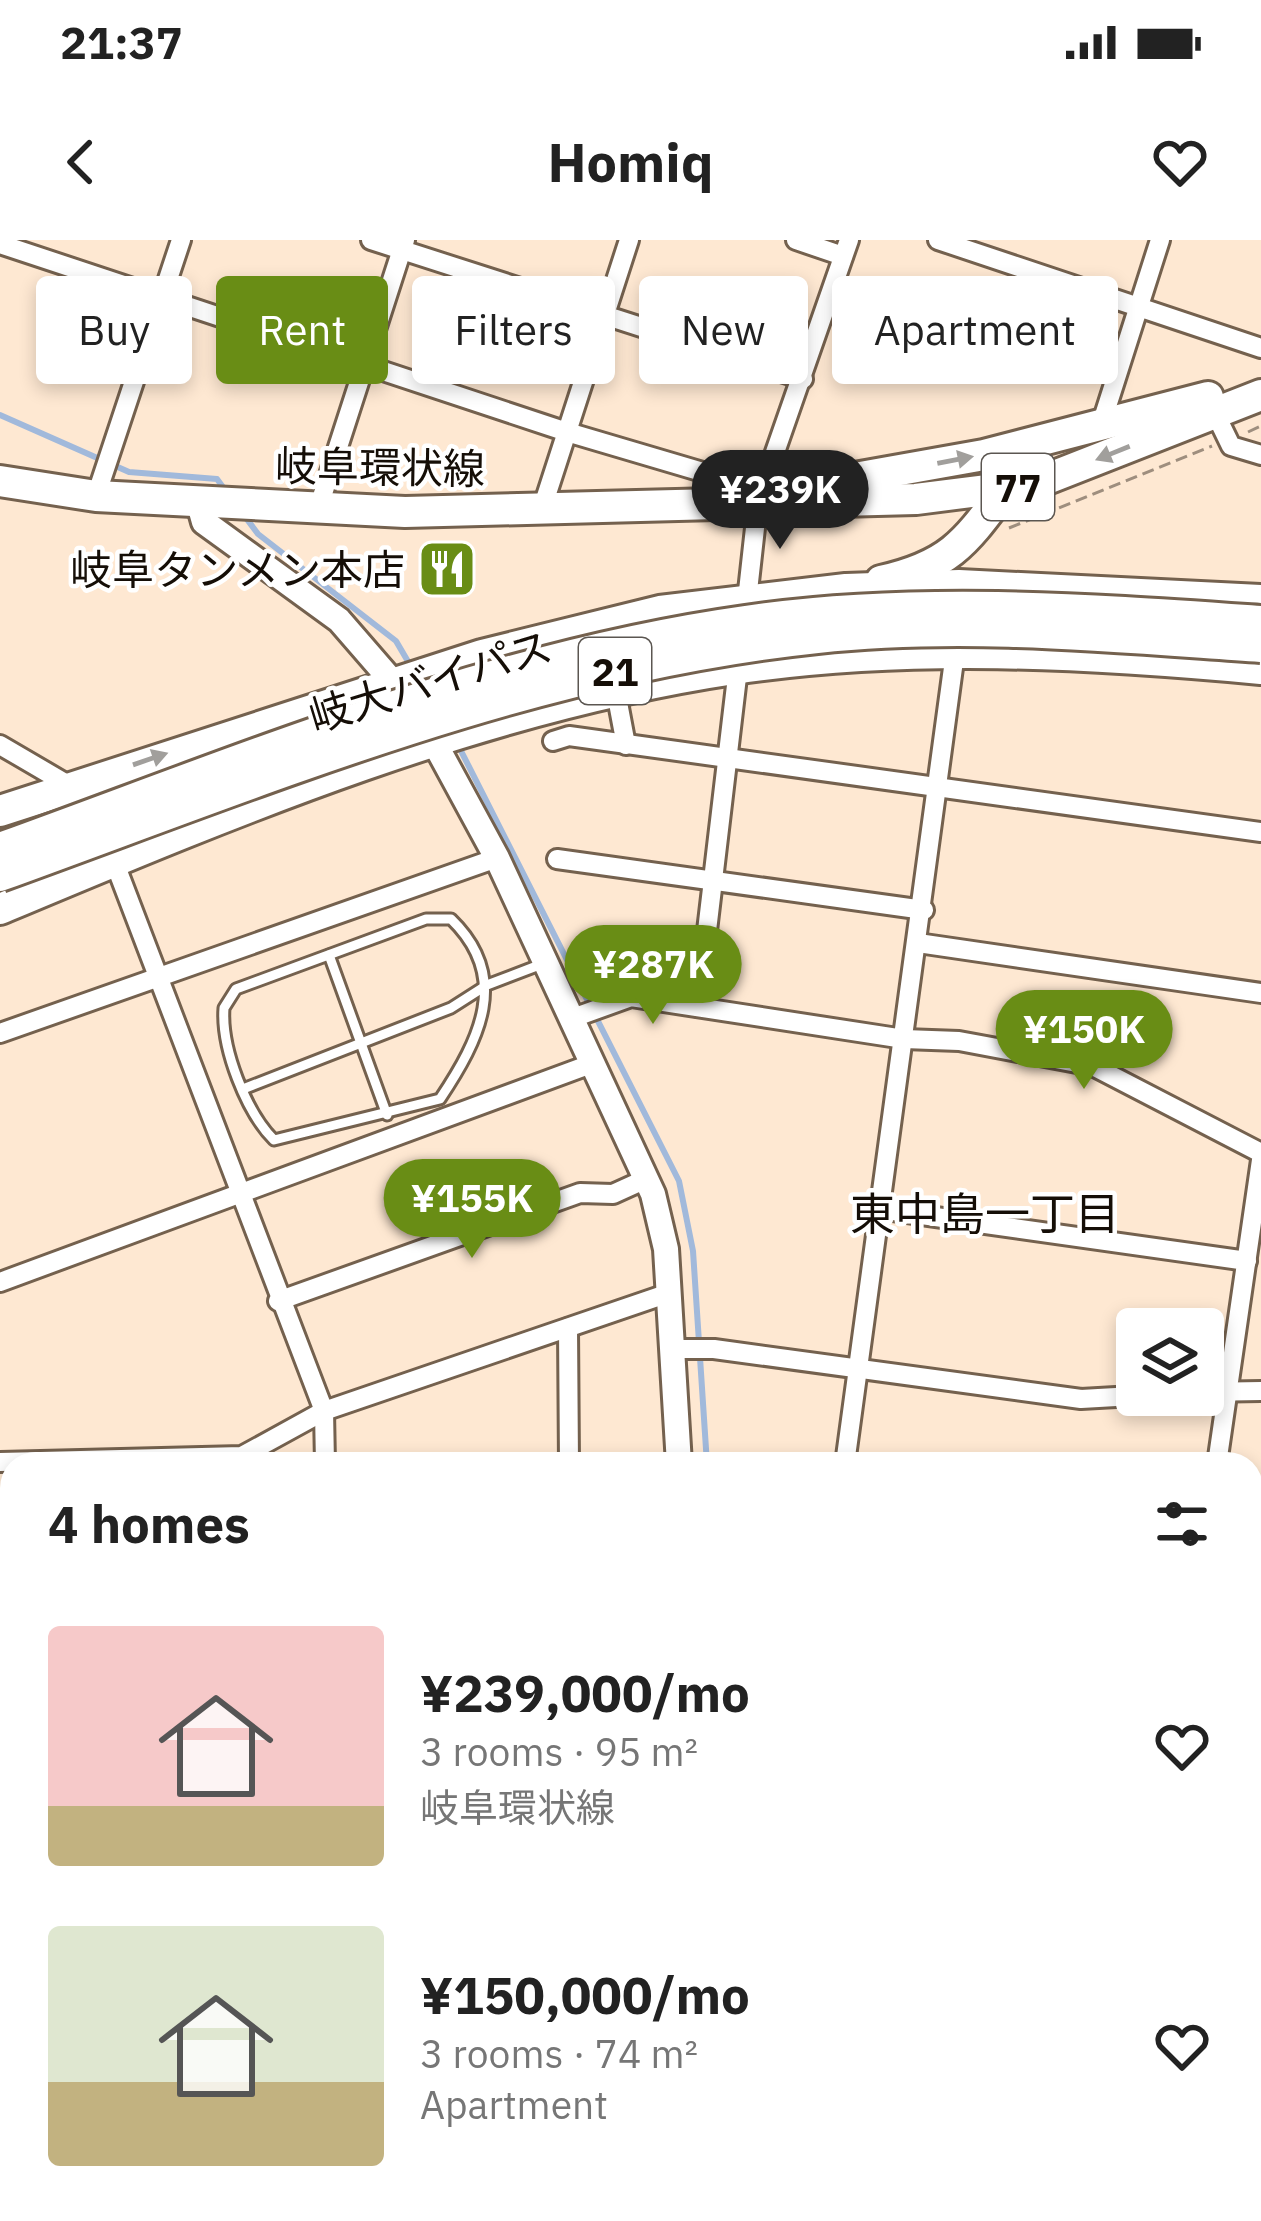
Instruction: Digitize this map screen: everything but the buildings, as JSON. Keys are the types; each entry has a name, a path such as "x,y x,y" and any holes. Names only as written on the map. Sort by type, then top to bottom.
{"main road":[{"name":"岐阜環状線","path":"758,501 1065,434 1261,382"},
{"name":"岐阜環状線","path":"0,482 99,486 224,505 318,509 541,512 916,499 1005,490 1060,475 1261,395"},
{"path":"846,589 916,573 947,558 1040,447 1065,434"},
{"name":"21","path":"0,811 212,739 409,702 482,655 570,630 747,598 846,589 981,586 1261,600"},
{"name":"岐大バイパス","path":"0,848 497,675 747,620 952,606 1261,621"},
{"name":"岐大バイパス","path":"0,880 116,847 488,703 589,676 752,646 957,632 1261,647"},
{"name":"21","path":"0,909 116,847 437,742 494,708 738,669 955,653 1261,669"},
{"path":"409,702 494,708 621,661 659,682"},
{"name":"21","path":"0,834 245,759"}],"street":[{"path":"170,276 182,240"},
{"path":"371,240 403,245 493,276"},
{"path":"615,286 629,240"},
{"path":"796,240 846,248 808,364"},
{"path":"938,240 1261,348"},
{"path":"1101,425 1160,240"},
{"path":"0,244 105,276"},
{"path":"388,292 403,245"},
{"path":"388,371 567,432 734,481 758,501"},
{"path":"99,486 134,384"},
{"path":"318,509 358,384"},
{"path":"541,512 583,384"},
{"path":"698,1007 758,501 801,384"},
{"path":"1214,411 1231,446 1261,455"},
{"path":"224,505 204,522 339,620 437,742 496,857 542,963 576,1017 591,1064 662,1221 679,1349 679,1452"},
{"path":"846,1452 955,653"},
{"path":"616,692 626,745"},
{"path":"553,741 569,736 1261,832"},
{"path":"0,745 70,786"},
{"path":"116,847 155,977 324,1411 325,1452"},
{"path":"0,1033 496,857"},
{"path":"557,859 923,910"},
{"path":"919,943 1261,993"},
{"path":"576,1017 631,997 904,1040 958,1041 1093,1066 1261,1156 1219,1452"},
{"path":"0,1282 591,1064"},
{"path":"278,1301 580,1193 614,1194 646,1179"},
{"path":"879,1209 1247,1261"},
{"path":"249,1452 324,1411 669,1293"},
{"path":"568,1328 569,1452"},
{"path":"679,1349 857,1367 1081,1400 1116,1398"},
{"path":"1224,1390 1261,1390"}],"lane":[{"path":"426,919 451,919 473,940 487,985 487,1003 473,1037 440,1099 274,1140 243,1089 223,1022 224,1008 236,989 426,919"},
{"path":"329,955 387,1115"},
{"path":"243,1089 364,1045 542,963"}],"path":[{"path":"1001,531 1261,426"}],"waterway":[{"path":"0,415 129,472 217,479 228,494"},
{"path":"243,514 258,534 396,641 413,670"},
{"path":"457,743 679,1181 693,1251 706,1452"}],"place":[{"name":"岐阜タンメン本店","path":"447,569"}],"district":[{"name":"東中島一丁目","path":"985,1213"}]}
